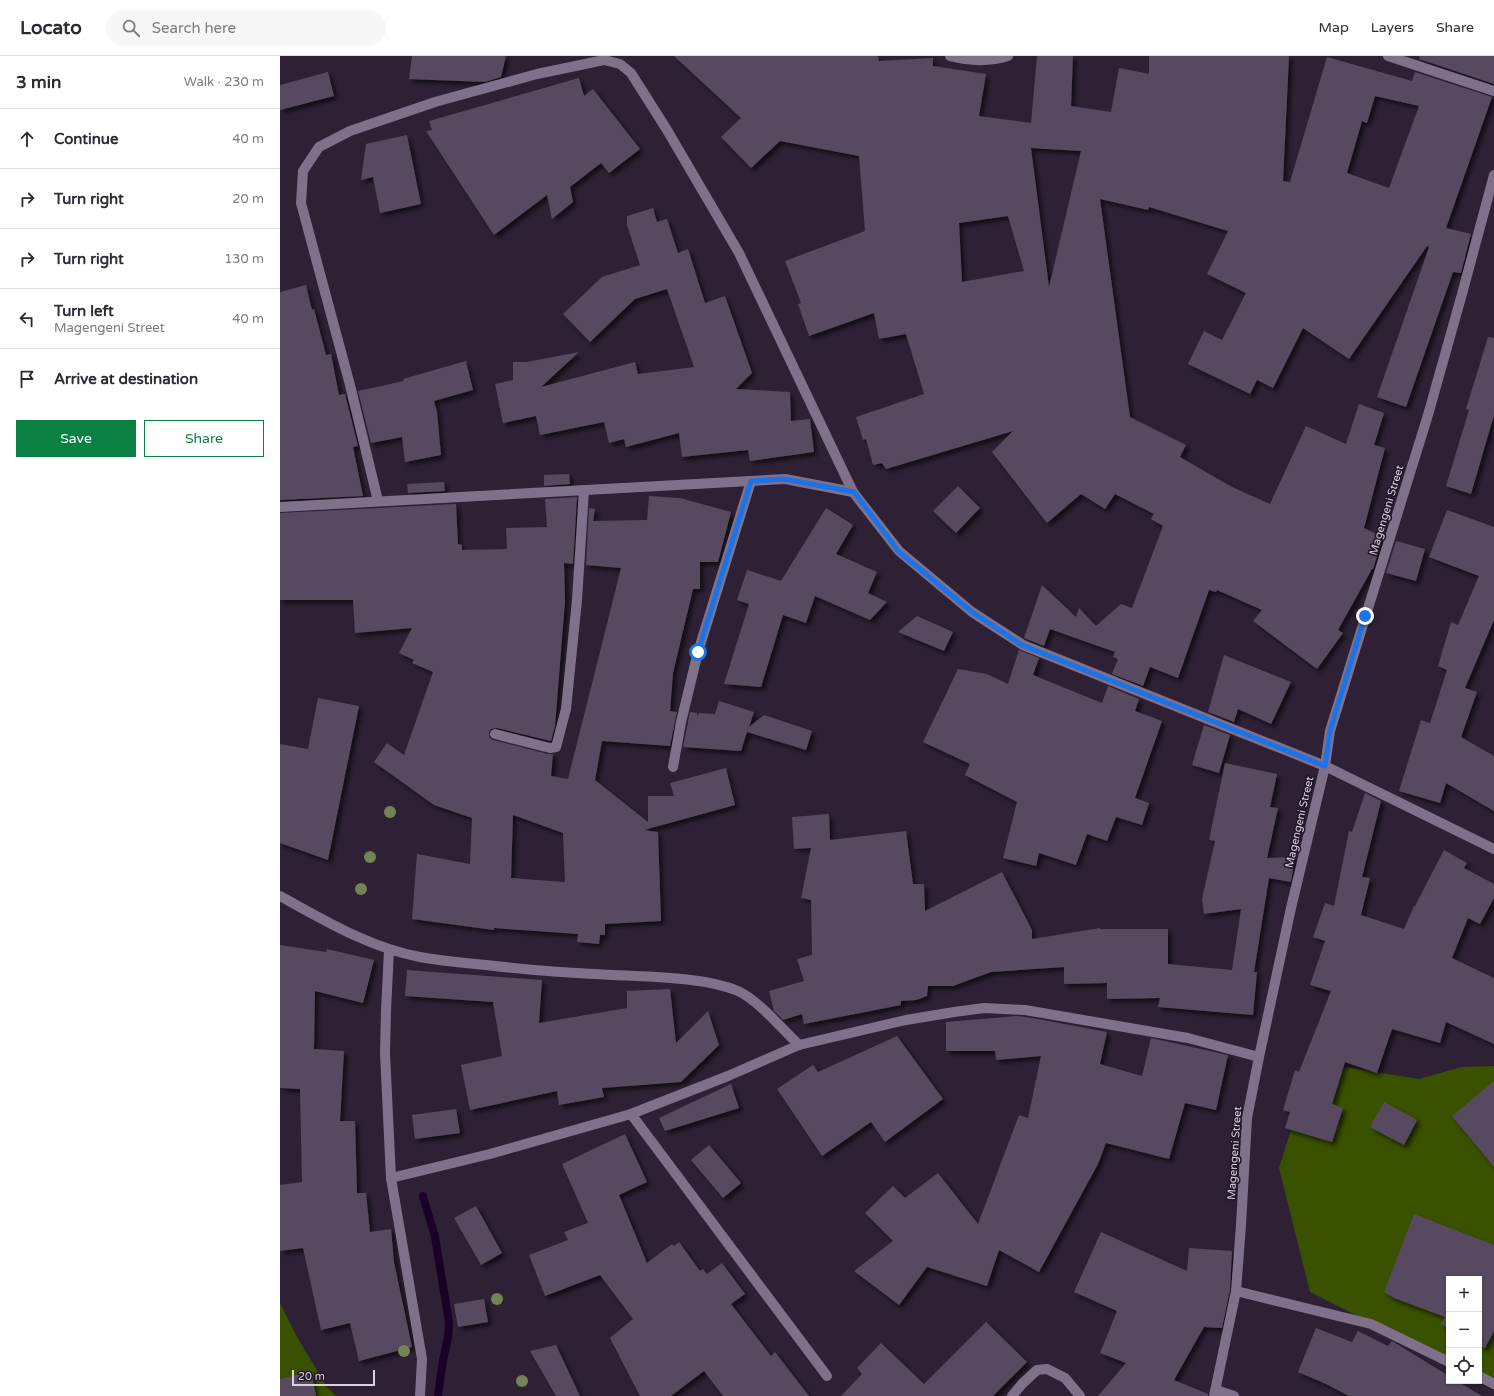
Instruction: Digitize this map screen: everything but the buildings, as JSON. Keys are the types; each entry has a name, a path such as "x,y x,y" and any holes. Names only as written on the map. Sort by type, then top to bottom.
{"street":[{"path":"950,56 960,59 979,60 999,59 1008,56"},
{"path":"1388,56 1494,92"},
{"path":"378,501 350,385 300,203 303,172 319,147 350,132 450,98 537,74 604,60 620,64 631,73 667,130 739,254 854,492 899,552 972,612 1022,645 1325,766 1494,849"},
{"name":"Magengeni Street","path":"1215,1393 1236,1291 1242,1225 1247,1118 1293,900 1325,766 1330,731 1428,415 1494,175"},
{"path":"280,507 785,479 854,492"},
{"path":"673,767 681,722 698,652 751,481"},
{"path":"495,734 550,748 556,747 566,709 577,600 584,490"},
{"path":"280,896 320,918 389,950 420,957 486,966 711,983 739,991 758,1004 799,1045"},
{"path":"389,950 385,1053 391,1178 422,1360 420,1396"},
{"path":"391,1178 490,1154 631,1114 728,1076 799,1045 906,1020 984,1008 1025,1010 1188,1038 1259,1057"},
{"path":"631,1114 827,1376"},
{"path":"1236,1291 1371,1324 1446,1361"},
{"path":"1012,1396 1037,1370 1047,1369 1065,1378 1080,1396"},
{"path":"1482,1378 1494,1384"},
{"path":"1215,1393 1234,1396"}],"green space":[{"path":"1312,1062 1419,1079 1462,1067 1494,1066 1494,1387 1482,1381 1482,1276 1446,1276 1446,1360 1310,1292 1279,1168"},
{"path":"280,1303 296,1335 327,1387 336,1396 280,1396"}],"waterway":[{"path":"423,1196 435,1237 449,1322 448,1338 438,1396"}],"route":[{"path":"698,652 751,481 785,479 854,492 899,552 972,612 1022,645 1325,766 1330,731 1365,616"}]}
